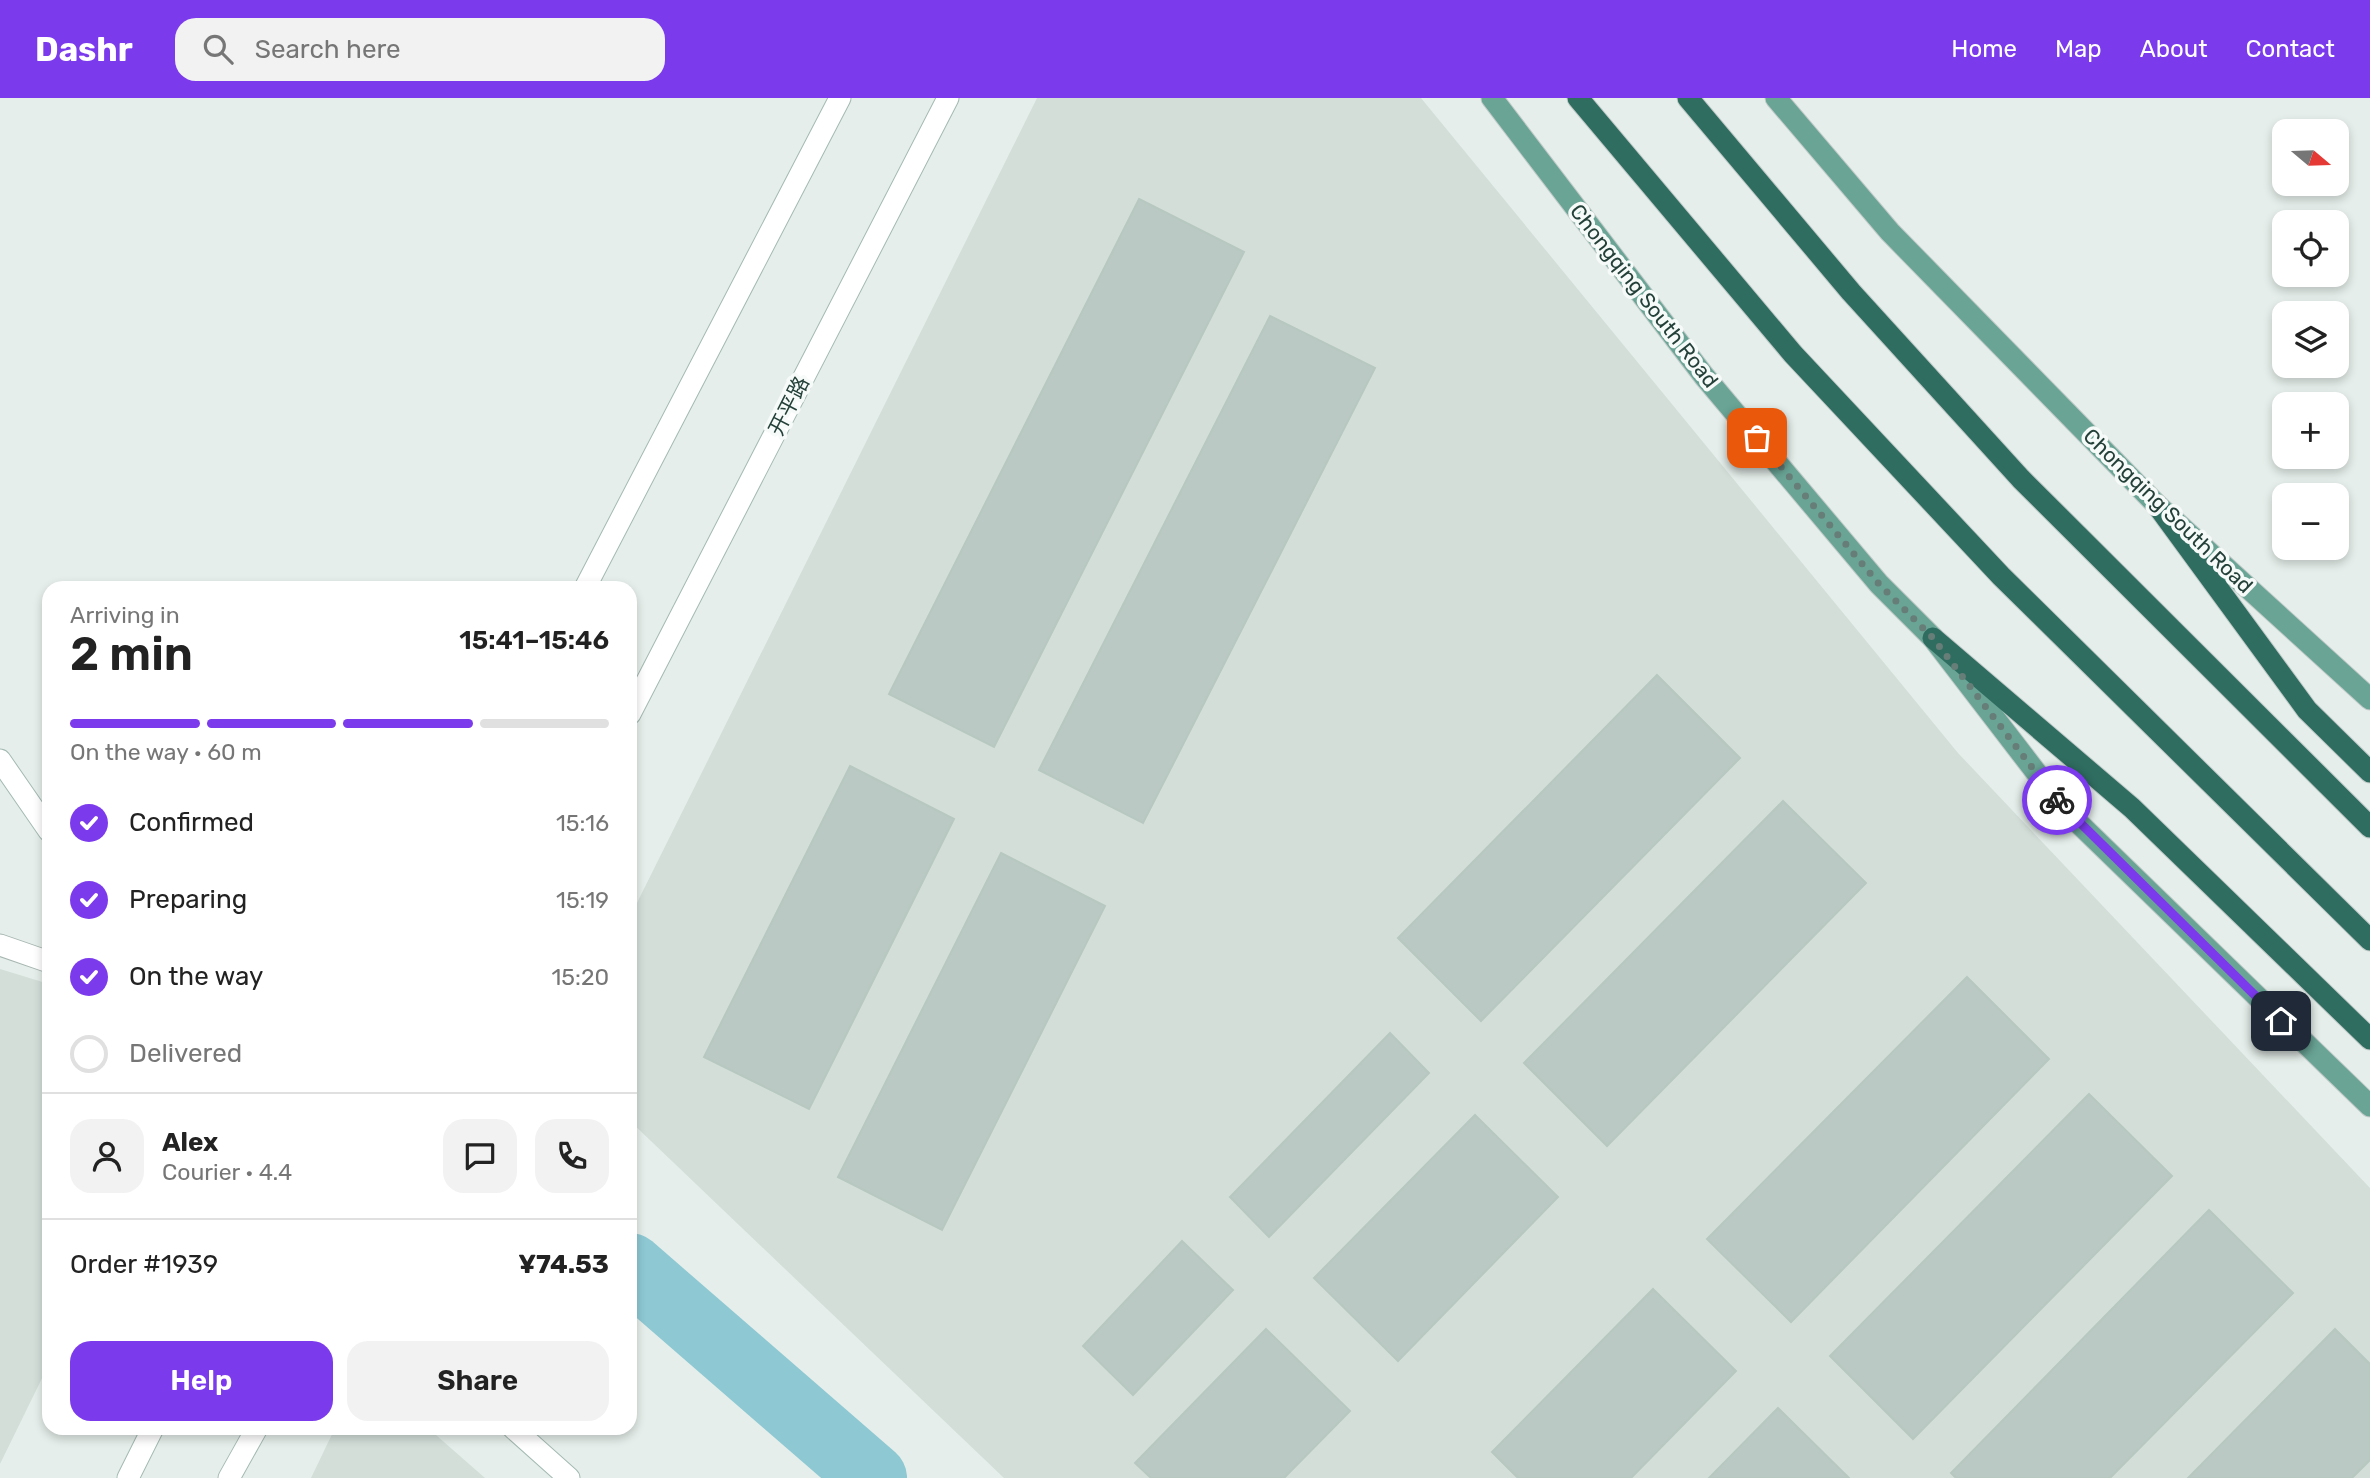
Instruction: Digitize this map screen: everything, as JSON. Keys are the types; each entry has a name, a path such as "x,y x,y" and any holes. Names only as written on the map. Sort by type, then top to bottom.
{"highway":[{"path":"1578,98 1793,354 1973,545 2370,940"},
{"path":"1688,98 1851,292 2021,479 2370,827"},
{"path":"2157,505 2307,710 2370,772"},
{"path":"1933,638 2132,808 2370,1039"}],"main road":[{"path":"589,581 840,98"},
{"name":"开平路","path":"637,700 948,98"},
{"name":"Chongqing South Road","path":"1492,98 1704,376 1879,584 1933,638 2065,810 2370,1106"},
{"name":"Chongqing South Road","path":"1776,98 1890,232 2157,505 2370,699"},
{"path":"0,760 42,821"},
{"path":"0,946 42,960"},
{"path":"128,1478 150,1435"},
{"path":"229,1478 253,1435"},
{"path":"521,1435 569,1478"}],"shaded area":[{"path":"1037,98 1421,98 1958,753 2370,1188 2370,1478 1004,1478 637,1128 637,903"},
{"path":"0,969 42,982 42,1378 0,1464"},
{"path":"332,1435 436,1435 485,1478 311,1478"}],"building":[{"path":"1139,199 1244,252 994,747 889,694"},
{"path":"1270,316 1375,368 1143,823 1039,770"},
{"path":"1657,675 1740,758 1481,1021 1398,938"},
{"path":"850,766 954,819 809,1109 704,1057"},
{"path":"1783,801 1866,883 1607,1146 1524,1063"},
{"path":"1001,853 1105,906 942,1230 838,1177"},
{"path":"1967,977 2049,1059 1791,1322 1707,1239"},
{"path":"1390,1033 1429,1073 1269,1237 1230,1197"},
{"path":"2089,1094 2172,1176 1913,1439 1830,1356"},
{"path":"1475,1115 1558,1197 1398,1361 1314,1278"},
{"path":"2209,1210 2293,1293 2110,1478 1956,1478 1951,1473"},
{"path":"1182,1241 1233,1290 1133,1395 1083,1346"},
{"path":"1653,1289 1736,1371 1631,1478 1518,1478 1492,1452"},
{"path":"1266,1329 1350,1411 1284,1478 1151,1478 1135,1463"},
{"path":"2335,1329 2370,1364 2370,1460 2352,1478 2188,1478"},
{"path":"1778,1408 1849,1478 1709,1478"}],"waterway":[{"path":"637,1273 873,1478"}],"way so far":[{"path":"1757,438 1879,584 1933,638 2057,800"}],"route":[{"path":"2057,800 2281,1021"}]}
